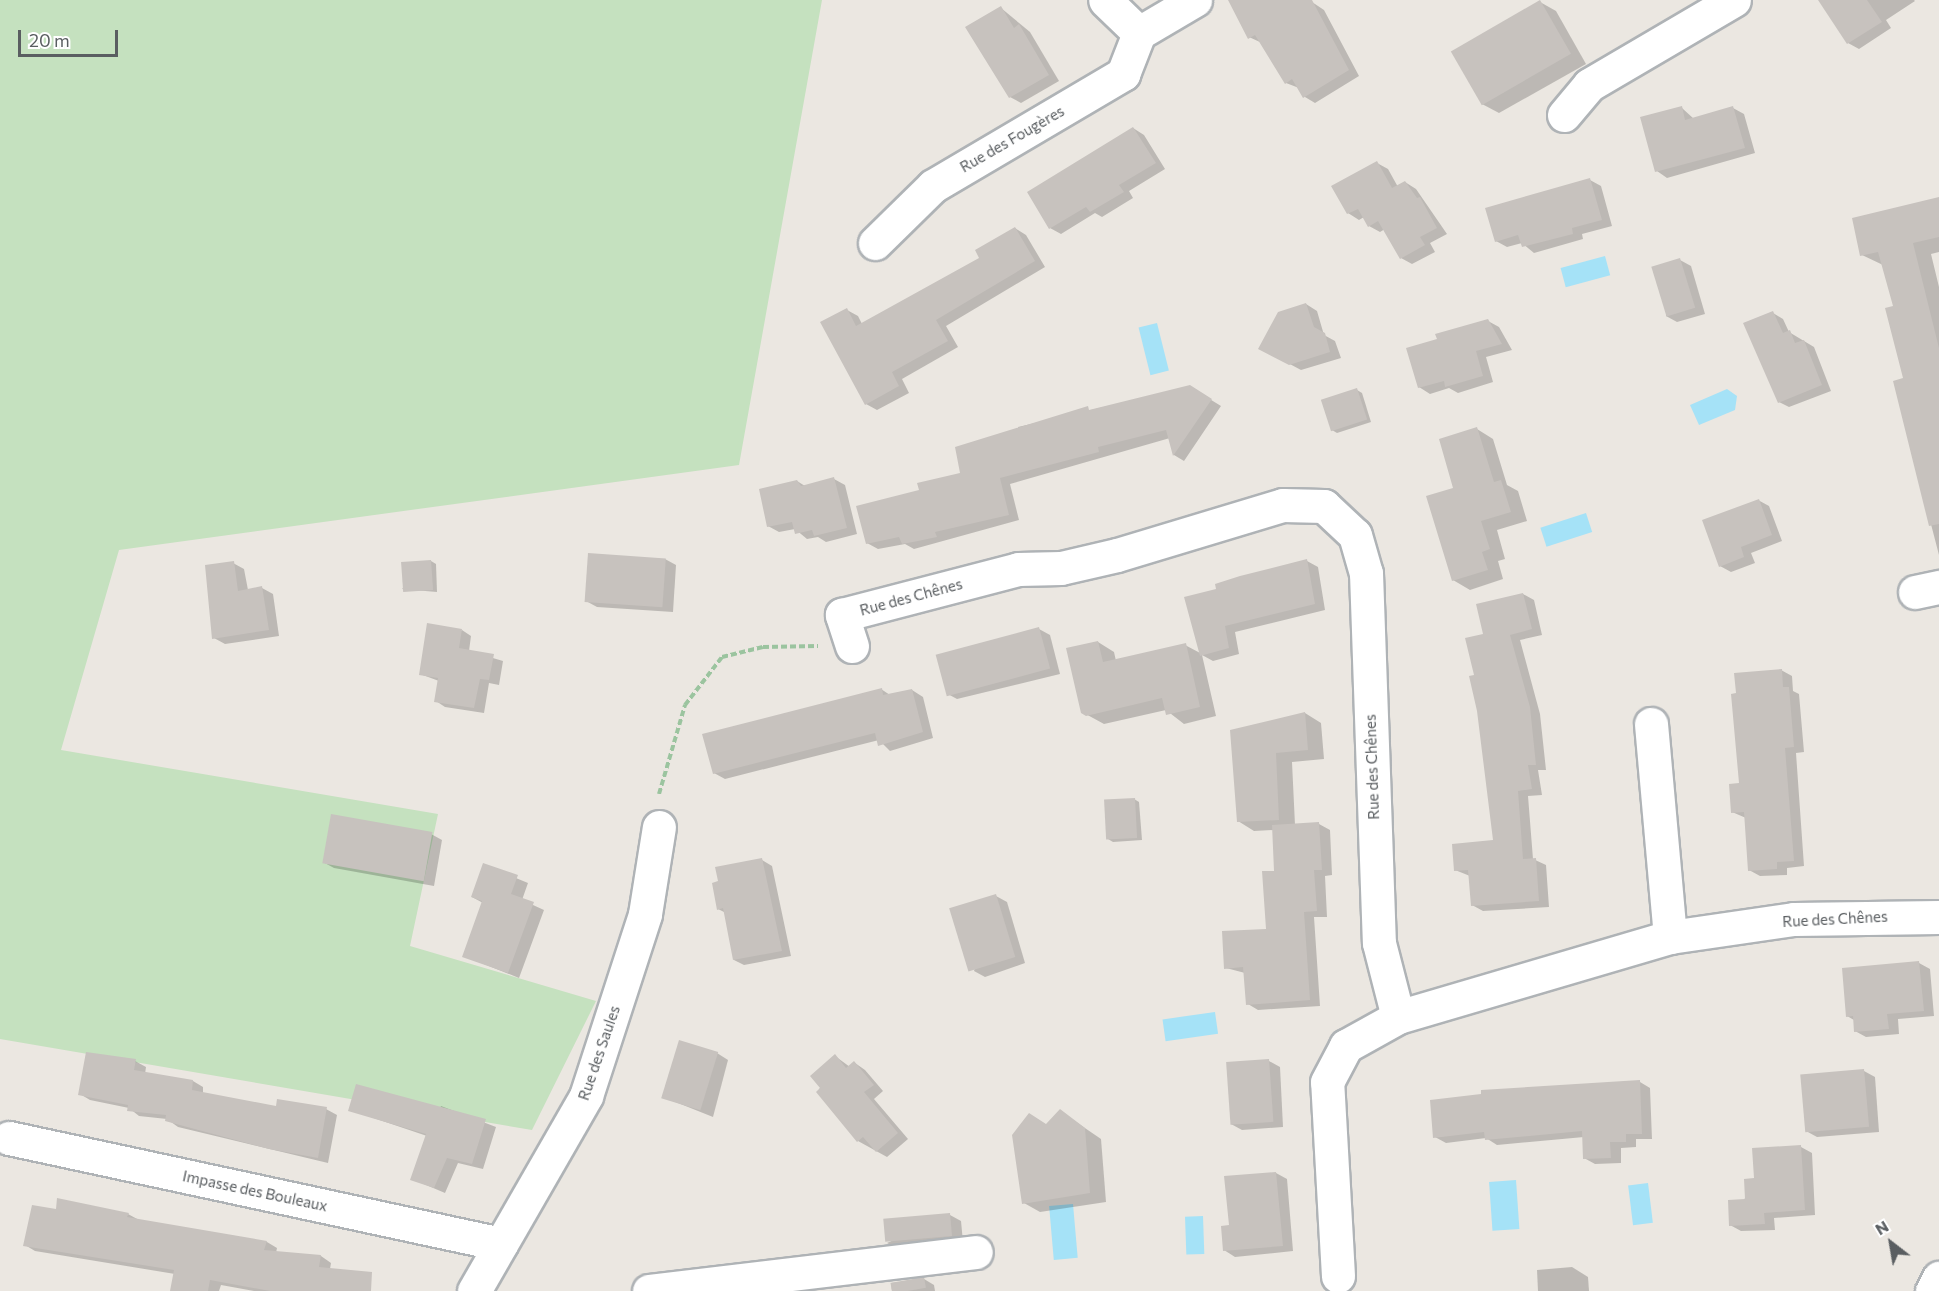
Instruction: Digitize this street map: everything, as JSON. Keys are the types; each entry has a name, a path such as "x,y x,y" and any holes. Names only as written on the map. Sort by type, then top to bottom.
{"street":[{"path":"1105,0 1139,33 1195,0"},
{"path":"1564,115 1589,85 1734,0"},
{"name":"Rue des Fougères","path":"875,243 933,186 1123,74 1139,33"},
{"name":"Rue des Chênes","path":"852,646 842,615 1018,569 1060,568 1117,555 1283,506 1324,506 1355,535 1366,573 1379,944 1398,1017 1670,936 1794,919 1939,917"},
{"path":"1651,724 1670,936"},
{"name":"Rue des Saules","path":"474,1291 586,1096 645,914 659,827"},
{"path":"1338,1276 1327,1082 1346,1046 1398,1017"},
{"name":"Impasse des Bouleaux","path":"9,1138 501,1244"},
{"path":"649,1291 976,1252"},
{"path":"1932,1291 1939,1278"}],"path":[{"path":"659,827 656,806 685,705 722,657 763,647 852,646"}],"green space":[{"path":"0,0 822,0 739,465 119,550 61,750 438,814 410,946 596,1001 532,1130 0,1039"}],"water":[{"path":"1605,256 1610,275 1566,287 1561,268"},
{"path":"1157,323 1169,371 1150,375 1139,328"},
{"path":"1727,389 1737,396 1735,410 1699,425 1690,405"},
{"path":"1586,513 1592,532 1547,547 1540,528"},
{"path":"1215,1012 1218,1034 1166,1041 1163,1019"},
{"path":"1516,1180 1519,1229 1492,1231 1489,1182"},
{"path":"1648,1183 1653,1223 1633,1225 1628,1185"},
{"path":"1073,1204 1078,1258 1054,1260 1049,1206"},
{"path":"1203,1216 1204,1254 1186,1255 1185,1217"}],"building":[{"path":"1228,0 1312,0 1349,70 1303,98 1292,79 1285,84 1255,35 1248,39"},
{"path":"1540,0 1571,54 1482,105 1451,52"},
{"path":"1818,0 1867,0 1882,22 1847,44"},
{"path":"1001,6 1014,28 1019,24 1049,75 1009,98 965,27"},
{"path":"1682,106 1685,120 1733,106 1745,148 1655,172 1640,117"},
{"path":"1133,127 1156,163 1119,185 1124,192 1090,212 1086,207 1049,229 1027,192"},
{"path":"1377,161 1392,188 1405,181 1417,198 1420,197 1437,228 1420,237 1425,245 1400,259 1378,221 1368,227 1358,209 1347,214 1331,186"},
{"path":"1590,178 1602,220 1572,228 1573,234 1522,247 1518,235 1495,242 1485,208"},
{"path":"1939,197 1939,237 1913,243 1939,348 1939,524 1929,526 1893,381 1903,378 1885,308 1893,306 1878,252 1860,256 1852,218"},
{"path":"1015,227 1035,261 936,320 948,341 892,372 899,386 865,405 820,322 847,308 856,326 979,258 975,250"},
{"path":"1680,258 1695,308 1667,316 1651,267"},
{"path":"1306,303 1314,327 1325,333 1330,352 1289,365 1258,349 1278,312"},
{"path":"1773,311 1783,333 1790,330 1795,343 1804,340 1822,385 1778,403 1743,323"},
{"path":"1488,319 1502,344 1476,351 1483,376 1445,387 1444,381 1418,388 1406,348 1437,339 1435,334"},
{"path":"1190,385 1212,399 1173,456 1166,430 1098,447 1099,452 1000,478 1009,515 935,532 937,537 918,541 902,544 899,537 866,544 856,506 919,490 917,483 960,473 955,447 1088,406 1089,410"},
{"path":"1357,388 1367,419 1331,431 1321,400"},
{"path":"1477,427 1494,482 1501,480 1511,512 1481,521 1490,549 1482,552 1488,570 1452,581 1426,496 1453,488 1439,439"},
{"path":"834,477 847,528 814,536 812,530 795,534 792,522 767,527 759,489 797,480 801,486"},
{"path":"1759,499 1772,535 1741,547 1744,557 1719,567 1702,520"},
{"path":"588,553 666,558 662,607 585,602"},
{"path":"1307,559 1315,604 1225,626 1229,648 1200,656 1184,597 1216,589 1215,584 1240,576"},
{"path":"431,560 433,590 403,592 401,562"},
{"path":"234,561 238,591 262,586 269,630 212,639 205,565"},
{"path":"1523,593 1532,629 1510,635 1530,707 1536,765 1528,765 1532,789 1518,791 1523,859 1536,858 1539,901 1471,906 1468,870 1454,871 1452,844 1493,840 1477,711 1469,676 1474,675 1465,638 1483,634 1476,604"},
{"path":"427,623 462,629 459,648 494,654 489,680 480,679 474,708 434,702 438,678 419,675"},
{"path":"1039,627 1050,669 947,696 936,655"},
{"path":"1098,641 1103,662 1186,643 1200,707 1166,715 1162,698 1086,716 1081,713 1066,648"},
{"path":"1782,669 1783,687 1789,687 1794,747 1785,748 1794,861 1777,862 1777,869 1748,871 1744,812 1731,813 1729,784 1739,783 1731,694 1736,693 1734,673"},
{"path":"882,688 883,695 912,689 923,732 878,746 875,733 713,774 702,734"},
{"path":"1305,712 1308,750 1276,753 1279,820 1237,822 1230,730"},
{"path":"1135,798 1137,838 1106,840 1104,800"},
{"path":"331,814 432,832 424,881 322,863"},
{"path":"1319,822 1322,870 1314,870 1317,911 1304,912 1310,1000 1246,1005 1243,967 1224,969 1222,931 1266,929 1262,871 1274,871 1272,825"},
{"path":"762,858 782,951 733,960 723,908 717,910 712,883 718,881 715,867"},
{"path":"483,863 518,875 511,894 534,902 508,973 462,957 482,901 471,897"},
{"path":"996,894 1015,957 968,971 949,908"},
{"path":"1919,961 1924,1011 1887,1014 1889,1029 1854,1032 1853,1016 1846,1017 1842,968"},
{"path":"679,1040 718,1052 700,1110 661,1098"},
{"path":"86,1052 136,1059 134,1070 193,1080 192,1090 276,1106 277,1099 327,1107 318,1158 269,1149 165,1121 166,1115 127,1111 128,1105 78,1095"},
{"path":"835,1054 846,1068 854,1061 874,1085 864,1092 898,1133 876,1152 863,1137 857,1142 816,1092 820,1088 810,1076"},
{"path":"1269,1059 1273,1122 1230,1125 1226,1062"},
{"path":"1864,1069 1869,1127 1805,1132 1800,1075"},
{"path":"1640,1080 1642,1134 1626,1134 1626,1142 1610,1142 1611,1158 1583,1159 1582,1131 1485,1140 1484,1132 1433,1138 1430,1100 1481,1094 1481,1090"},
{"path":"356,1084 486,1119 472,1164 447,1158 434,1188 410,1180 426,1134 348,1111"},
{"path":"1060,1109 1085,1128 1090,1193 1022,1204 1012,1135 1029,1113 1046,1124"},
{"path":"1801,1145 1805,1210 1764,1213 1765,1224 1729,1226 1728,1200 1745,1199 1744,1179 1754,1178 1752,1148"},
{"path":"1276,1172 1283,1246 1223,1251 1221,1226 1229,1225 1224,1176"},
{"path":"57,1198 129,1213 127,1217 267,1241 264,1250 321,1255 319,1267 372,1272 371,1291 270,1291 210,1280 208,1291 170,1291 174,1270 23,1246 32,1205 56,1209"},
{"path":"950,1213 952,1236 885,1242 883,1219"},
{"path":"924,1277 926,1288 892,1291 891,1283"}]}
